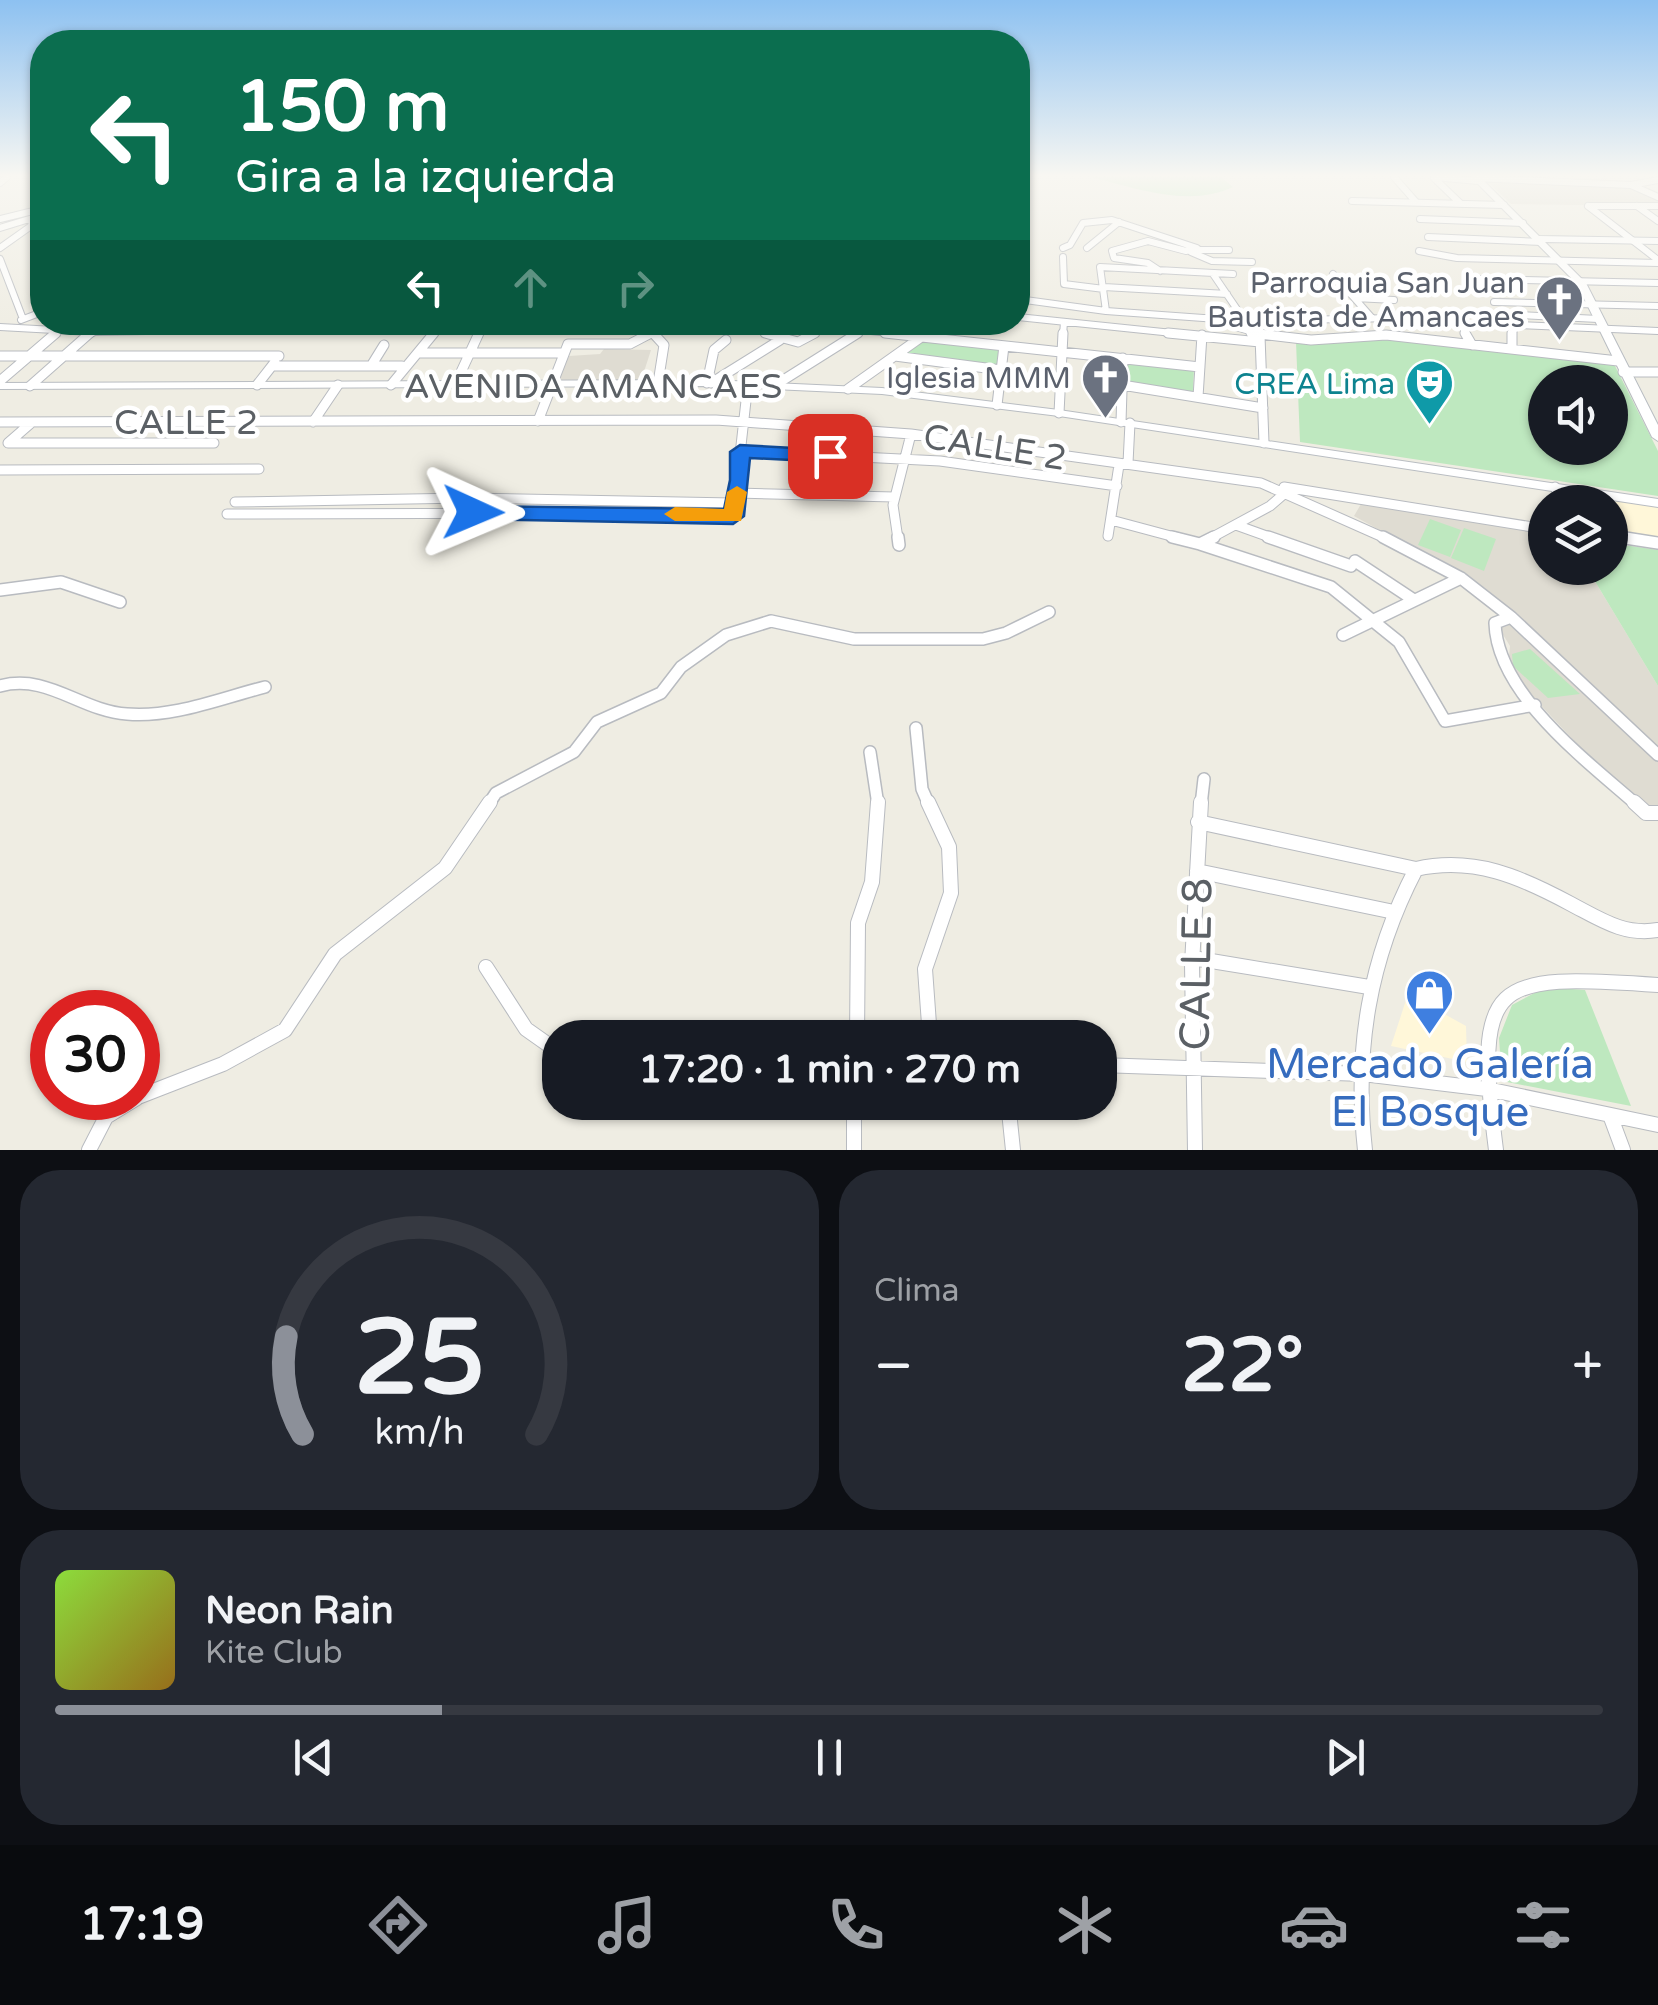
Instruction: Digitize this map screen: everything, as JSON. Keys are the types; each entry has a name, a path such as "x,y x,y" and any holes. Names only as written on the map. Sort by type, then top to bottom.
{"street":[{"path":"0,245 21,231"},
{"path":"1079,231 1063,253 1064,284 1227,294"},
{"path":"1107,231 1087,248 1112,251 1154,242 1216,261 1252,262"},
{"path":"1109,231 1126,246"},
{"path":"1148,231 1186,242 1196,252 1228,250"},
{"path":"1531,231 1580,283 1620,365"},
{"path":"1618,231 1658,261"},
{"path":"1186,242 1198,235"},
{"path":"1428,238 1658,241"},
{"path":"1112,251 1119,260 1148,263 1160,270"},
{"path":"1419,251 1446,257 1658,261"},
{"path":"0,260 5,282 23,319"},
{"path":"1106,311 1100,266 1234,274"},
{"path":"1213,274 1245,321"},
{"path":"1333,274 1372,318"},
{"path":"1476,279 1658,283"},
{"path":"0,295 5,282"},
{"path":"1355,298 1394,300"},
{"path":"1030,301 1106,311 1245,321 1395,318"},
{"path":"1494,302 1658,306"},
{"path":"0,304 15,304"},
{"path":"1519,315 1658,331"},
{"path":"2,327 30,316"},
{"path":"1030,318 1261,339 1310,340 1375,334 1615,365"},
{"path":"1205,318 1261,339"},
{"path":"1232,320 1238,330"},
{"path":"1059,413 1064,322"},
{"path":"1460,323 1472,345"},
{"path":"1512,349 1512,328 1516,325 1600,325"},
{"path":"2,327 30,327"},
{"path":"0,384 51,335"},
{"path":"30,386 87,335"},
{"path":"391,385 402,366 432,335"},
{"path":"455,385 478,335"},
{"path":"538,421 568,344 630,344 647,335"},
{"path":"656,335 664,345 658,384"},
{"path":"771,335 780,340 804,341 813,335"},
{"path":"777,384 852,335"},
{"path":"908,335 1200,366"},
{"path":"1198,397 1202,335"},
{"path":"848,389 921,336"},
{"path":"1261,339 1264,443"},
{"path":"709,383 714,350 726,340"},
{"path":"709,383 780,340"},
{"path":"371,366 384,345"},
{"path":"997,404 1004,346"},
{"path":"418,353 564,354"},
{"path":"0,356 279,356 257,385"},
{"path":"894,356 1001,370"},
{"path":"1108,536 1123,464 1126,423 1122,358"},
{"path":"272,366 402,366"},
{"path":"1628,367 1658,372"},
{"path":"1628,379 1658,437"},
{"name":"AVENIDA AMANCAES","path":"0,384 777,384 997,404 1541,485"},
{"path":"227,514 733,516 748,384"},
{"path":"312,422 338,385"},
{"path":"1122,385 1263,408"},
{"name":"CALLE 2","path":"0,422 746,423 911,434 1262,483 1365,526 1460,578 1512,617 1658,755"},
{"path":"32,422 8,444 214,443"},
{"path":"899,545 894,497 911,434"},
{"path":"940,461 944,439"},
{"path":"740,452 940,461 1117,486"},
{"path":"0,470 259,469"},
{"path":"1262,483 1528,526"},
{"path":"1200,544 1285,493"},
{"path":"234,502 894,497"},
{"name":"AVENIDA AMANCAES","path":"1628,498 1658,503"},
{"path":"1111,520 1331,587 1399,642 1445,721 1535,705"},
{"path":"1236,525 1353,564 1414,600"},
{"path":"1628,538 1658,543"},
{"path":"1344,635 1371,618 1460,578"},
{"path":"0,590 61,582 120,602"},
{"path":"160,1088 223,1064 285,1030 336,954 446,868 496,793 574,752 596,722 661,693 681,667 726,634 771,622 854,638 910,636 962,640 996,636 1049,612"},
{"path":"1512,617 1494,623 1506,666 1535,705 1591,764 1652,813"},
{"path":"0,686 22,680 38,683 108,711 133,715 265,687"},
{"path":"916,728 922,789 950,847 951,892 925,970 929,1020"},
{"path":"857,1020 858,924 872,882 878,836 878,793 870,752"},
{"name":"CALLE 8","path":"1195,1150 1193,958 1198,822 1204,779"},
{"path":"1198,822 1416,868 1442,862 1474,863 1621,930 1658,930"},
{"path":"1365,1150 1362,1040 1370,987 1394,912 1416,868"},
{"path":"1197,871 1394,912"},
{"path":"1193,958 1370,987"},
{"path":"486,967 526,1029 542,1040"},
{"path":"1496,1150 1484,1042 1497,1002 1510,990 1548,978 1658,985"},
{"path":"1117,1066 1363,1074 1487,1089 1658,1124"},
{"path":"1610,1115 1624,1150"},
{"path":"89,1150 100,1120"},
{"path":"854,1120 854,1150"},
{"path":"1010,1120 1013,1150"}],"shaded area":[{"path":"604,349 651,350 641,381 558,380 569,356 600,354"},
{"path":"1628,502 1658,507 1658,537 1628,532"},
{"path":"1361,504 1528,530 1528,585 1597,585 1658,686 1658,748 1485,588 1354,516"},
{"path":"1511,621 1658,761 1658,807 1647,808 1591,759 1520,683 1508,667 1510,646 1499,628"},
{"name":"Mercado Galería El Bosque","path":"1408,994 1466,1026 1467,1062 1391,1046"}],"green space":[{"path":"1378,337 1613,362 1615,365 1528,365 1528,465 1628,465 1628,392 1658,451 1658,496 1628,491 1628,485 1585,485 1300,442 1296,342"},
{"path":"923,339 999,347 997,367 902,355"},
{"path":"1127,361 1194,368 1193,394 1126,383"},
{"path":"1430,519 1461,530 1450,557 1418,545"},
{"path":"1464,528 1496,539 1484,571 1451,558"},
{"path":"1628,546 1658,550 1658,686 1597,585 1628,585"},
{"path":"1530,649 1580,694 1548,698 1513,666 1512,654"},
{"path":"1542,989 1585,990 1631,1106 1502,1081 1499,1038 1512,1005"}],"slow traffic":[{"path":"675,514 733,516 737,492"}],"place":[{"name":"Parroquia San Juan Bautista de Amancaes","path":"1560,342"},
{"name":"Iglesia MMM","path":"1106,420"},
{"name":"CREA Lima","path":"1430,426"},
{"name":"Mercado Galería El Bosque","path":"1430,1036"}],"route":[{"path":"473,512 733,516 740,480 740,452 830,456"}]}
